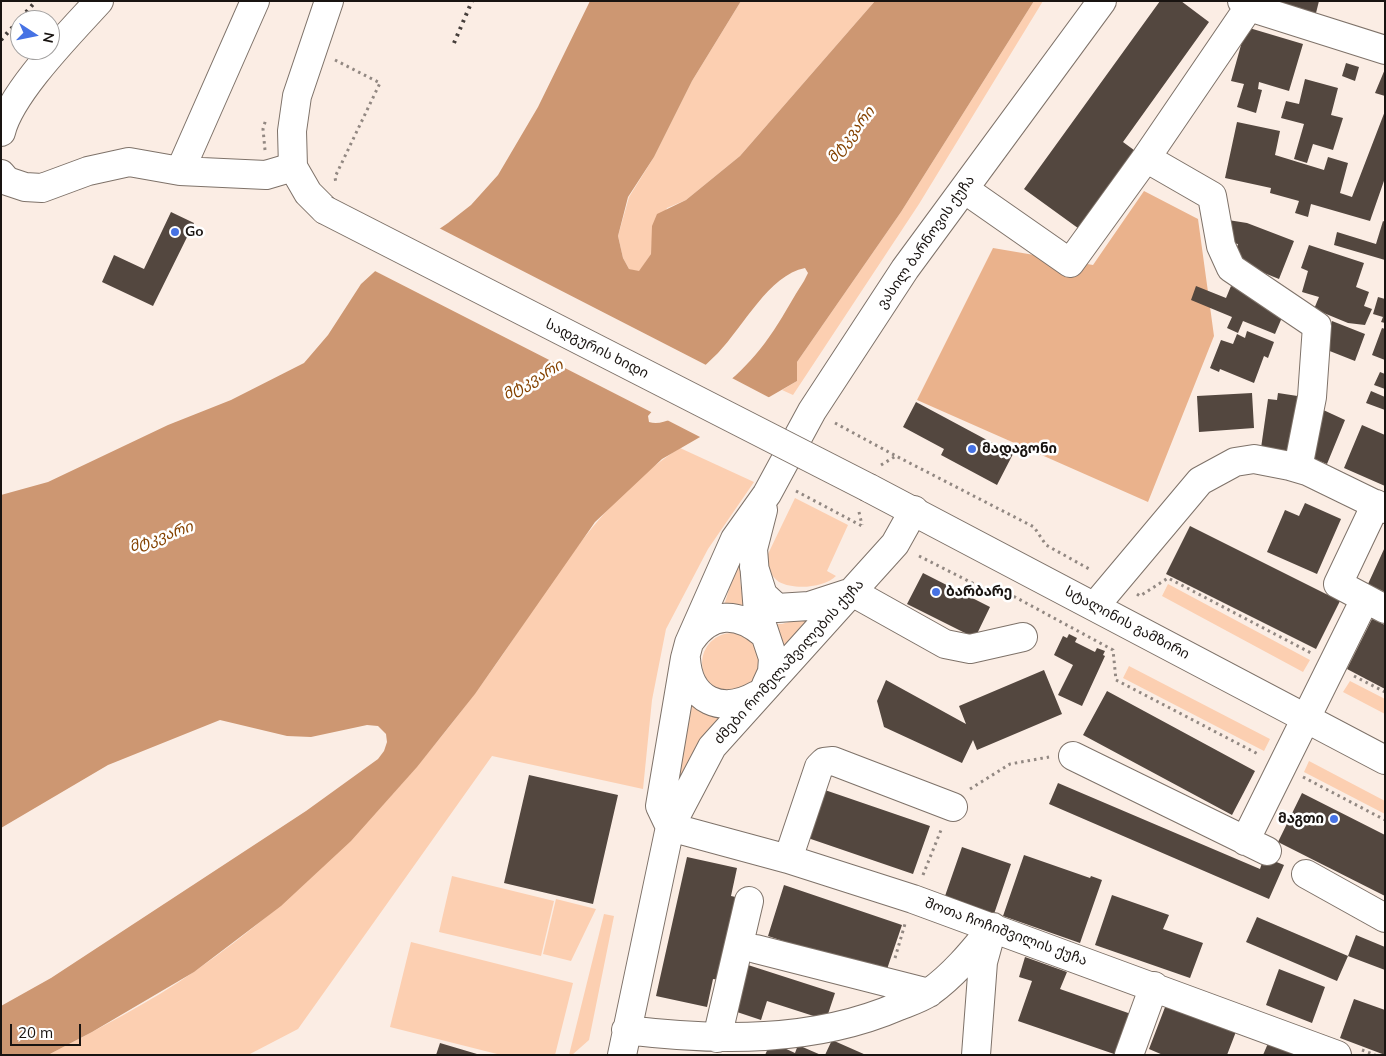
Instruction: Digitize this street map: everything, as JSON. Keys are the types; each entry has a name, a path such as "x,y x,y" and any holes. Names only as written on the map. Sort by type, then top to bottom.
{"street":[{"path":"1,132 3,124 18,99 52,53 99,1"},
{"path":"180,172 255,1"},
{"path":"1,174 8,181 25,187 42,188 88,171 129,162 180,172 266,176 293,167 292,131 297,96 329,1"},
{"name":"ვასილ ბარნოვის ქუჩა","path":"670,827 660,806 687,650 735,539 771,487 812,411 905,269 1102,1"},
{"path":"964,189 1070,263 1146,158 1248,3 1385,50"},
{"path":"1146,158 1212,196 1221,246 1231,268 1317,326 1312,397 1298,468"},
{"name":"სადგურის ხიდი","path":"293,167 308,193 331,199 864,499"},
{"path":"1072,756 1256,846 1281,766 1305,717 1375,604 1338,584 1380,507 1298,468 1254,458 1235,462 1200,481 1095,606"},
{"name":"ვასილ ბარნოვის ქუჩა","path":"759,618 763,595 754,567 753,549 771,487"},
{"name":"სტალინის გამზირი","path":"864,499 914,510 1385,760"},
{"name":"ძმები რომელაშვილების ქუჩა","path":"624,1042 670,827 712,747 896,544 914,510"},
{"path":"759,618 773,658 772,672 762,690 737,704 716,703 703,696 693,686 687,672 687,650 698,630 710,621 724,617 759,618 810,606 852,592 945,644 970,649 1023,637"},
{"path":"788,859 819,767 824,762 832,761 953,807"},
{"name":"შოთა ჩოჩიშვილის ქუჩა","path":"670,827 788,859 993,927 1337,1055"},
{"path":"1306,874 1385,918"},
{"path":"729,1043 749,900"},
{"path":"624,1042 729,1043 833,1027 871,1018 929,993 968,958 993,927"},
{"path":"980,1054 983,962 993,927"},
{"path":"756,950 929,993"},
{"path":"1129,1055 1154,986"},
{"path":"729,1043 760,1055"}],"path":[{"path":"331,199 335,177 380,83 332,58"},
{"path":"812,411 896,456"},
{"path":"771,487 862,526 864,499"},
{"path":"919,556 996,595 1014,597 1112,650 1116,680 1385,820"},
{"path":"953,807 968,790 1010,764 1034,758 1072,756"}],"shaded area":[{"path":"741,1 875,1 740,156 686,200 667,208 652,242 651,254 639,272 629,269 623,258 618,236 629,197 654,157 692,81"},
{"path":"1034,1 1043,1 919,204 793,395 782,390 797,381 797,362 901,212"},
{"path":"1144,191 1198,219 1214,336 1148,502 917,400 993,248 1093,265"},
{"path":"680,448 754,482 708,549 666,629 652,700 643,789 492,756 298,1029 248,1055 48,1055 160,994 195,971 235,942 310,879 379,809 443,735 497,663 566,562 591,530 618,499 647,472"},
{"path":"795,498 848,525 827,571 836,576 824,583 800,587 785,585 779,582 768,570 767,556"},
{"path":"738,560 743,560 740,580 744,607 728,605 723,609"},
{"path":"1168,584 1310,660 1303,672 1162,596"},
{"path":"816,614 781,650 765,624 782,624"},
{"path":"732,633 748,638 753,642 757,647 762,663 757,679 753,684 748,688 732,693 716,688 711,684 707,679 702,663 707,647 711,642 716,638"},
{"path":"1129,666 1270,739 1264,751 1123,678"},
{"path":"1350,681 1385,699 1385,714 1343,692"},
{"path":"694,695 732,713 672,810"},
{"path":"1309,761 1385,801 1385,814 1304,772"},
{"path":"452,876 554,901 541,956 439,932"},
{"path":"556,899 596,909 571,961 543,954"},
{"path":"604,914 614,916 589,1040 572,1055 569,1055"},
{"path":"411,942 573,983 555,1055 501,1055 390,1027"}],"water":[{"name":"მტკვარი","path":"590,1 741,1 692,81 654,157 628,197 618,236 623,258 629,269 639,271 651,254 652,226 657,214 686,200 740,156 875,1 1034,1 901,212 797,362 797,381 662,459 595,522 475,694 417,767 351,841 281,906 194,972 92,1032 48,1055 1,1055 1,1006 51,978 306,811 378,759 384,751 387,742 386,734 378,726 367,725 311,737 287,736 220,720 108,765 1,828 1,495 48,482 168,425 231,400 304,363 328,335 361,284 384,263 395,259 471,205 498,175 538,107","holes":["805,268 808,273 782,318 746,366 713,394 673,418 659,423 649,422 648,416 654,409 718,353 768,291 792,273"]}],"pier":[{"path":"437,227 708,366 653,413 373,270 382,261 394,257"},
{"path":"730,377 772,399 702,438 665,419 716,390"}],"building":[{"path":"1160,1 1181,1 1209,22 1123,142 1138,153 1082,231 1024,189"},
{"path":"1268,1 1319,1 1314,21 1298,16 1300,8 1296,7 1294,13"},
{"path":"1246,27 1303,44 1289,91 1259,82 1258,89 1262,90 1256,113 1237,107 1244,84 1231,81"},
{"path":"1346,63 1359,67 1355,81 1342,76"},
{"path":"1385,69 1385,96 1375,93"},
{"path":"1305,79 1338,88 1331,115 1343,118 1333,150 1313,144 1307,163 1294,159 1304,124 1281,118 1286,101 1299,104"},
{"path":"1385,111 1385,178 1370,221 1311,204 1308,217 1295,213 1299,201 1270,193 1271,188 1225,178 1237,122 1280,131 1275,155 1324,170 1328,157 1348,163 1340,193 1352,197"},
{"path":"171,212 194,223 153,306 102,282 114,255 144,269"},
{"path":"1228,220 1247,223 1294,241 1279,279 1232,260 1238,244 1225,242"},
{"path":"1383,221 1385,222 1385,260 1334,245 1337,232 1376,244"},
{"path":"1309,245 1364,263 1356,287 1369,292 1364,306 1372,309 1365,325 1348,323 1314,309 1319,297 1302,292 1308,271 1301,268"},
{"path":"1196,286 1226,298 1231,286 1286,308 1275,334 1243,321 1238,333 1227,328 1232,317 1191,300"},
{"path":"1378,297 1385,299 1385,323 1381,322 1383,317 1373,314"},
{"path":"1332,321 1365,334 1355,361 1322,348"},
{"path":"1382,328 1385,329 1385,360 1372,355"},
{"path":"1247,331 1274,342 1268,358 1264,356 1254,383 1220,369 1219,372 1210,368 1221,340 1233,344 1237,334 1245,338"},
{"path":"1380,372 1385,374 1385,389 1374,385"},
{"path":"1371,391 1385,397 1385,410 1366,403"},
{"path":"1252,393 1254,428 1199,432 1197,396"},
{"path":"1278,393 1304,397 1296,453 1261,448 1268,399 1277,400"},
{"path":"916,402 1013,454 997,485 941,455 944,449 903,427"},
{"path":"1319,408 1345,420 1327,464 1304,455"},
{"path":"1362,425 1385,435 1385,486 1344,468"},
{"path":"1305,503 1341,519 1317,574 1267,552 1285,510 1299,516"},
{"path":"1190,526 1340,601 1316,649 1166,574"},
{"path":"1385,547 1385,592 1368,584"},
{"path":"923,573 990,607 975,638 907,604"},
{"path":"1372,619 1385,625 1385,689 1347,669"},
{"path":"1069,634 1077,638 1075,642 1095,652 1097,648 1105,651 1103,655 1105,656 1082,706 1058,695 1073,665 1054,655 1063,636 1067,638"},
{"path":"1044,670 1062,714 977,750 973,740 962,763 884,727 877,701 886,680 966,724 959,706"},
{"path":"1107,691 1255,771 1232,815 1083,735"},
{"path":"529,775 618,795 593,904 504,883"},
{"path":"1058,783 1260,869 1264,857 1284,865 1269,899 1049,804"},
{"path":"822,789 930,826 913,874 805,837"},
{"path":"1302,793 1385,835 1385,896 1278,842"},
{"path":"962,847 1011,864 994,914 945,896"},
{"path":"1024,855 1090,878 1091,876 1102,880 1080,943 1003,916"},
{"path":"687,857 737,868 731,896 740,898 722,980 713,979 707,1007 656,996"},
{"path":"784,885 902,925 885,975 768,936"},
{"path":"1112,895 1169,915 1163,929 1203,943 1190,978 1095,945"},
{"path":"1257,917 1348,956 1337,981 1246,942"},
{"path":"1356,935 1385,947 1385,970 1348,956"},
{"path":"1025,957 1067,972 1060,989 1131,1014 1117,1055 1018,1021 1032,981 1019,977"},
{"path":"748,965 835,993 826,1020 767,1001 761,1020 734,1011"},
{"path":"1279,969 1325,987 1312,1023 1266,1005"},
{"path":"1354,999 1385,1010 1385,1055 1340,1038"},
{"path":"1167,1002 1237,1029 1227,1055 1163,1055 1149,1049"},
{"path":"832,1040 866,1055 825,1055"},
{"path":"1269,1041 1303,1055 1263,1055"},
{"path":"771,1042 795,1053 798,1045 821,1055 765,1055"},
{"path":"440,1043 477,1054 436,1055"}],"railway":[{"path":"1,40 36,1"},
{"path":"454,43 472,1"}],"place":[{"name":"Go","path":"175,232"},
{"name":"მადაგონი","path":"972,449"},
{"name":"ბარბარე","path":"936,592"},
{"name":"მაგთი","path":"1334,819"}]}
